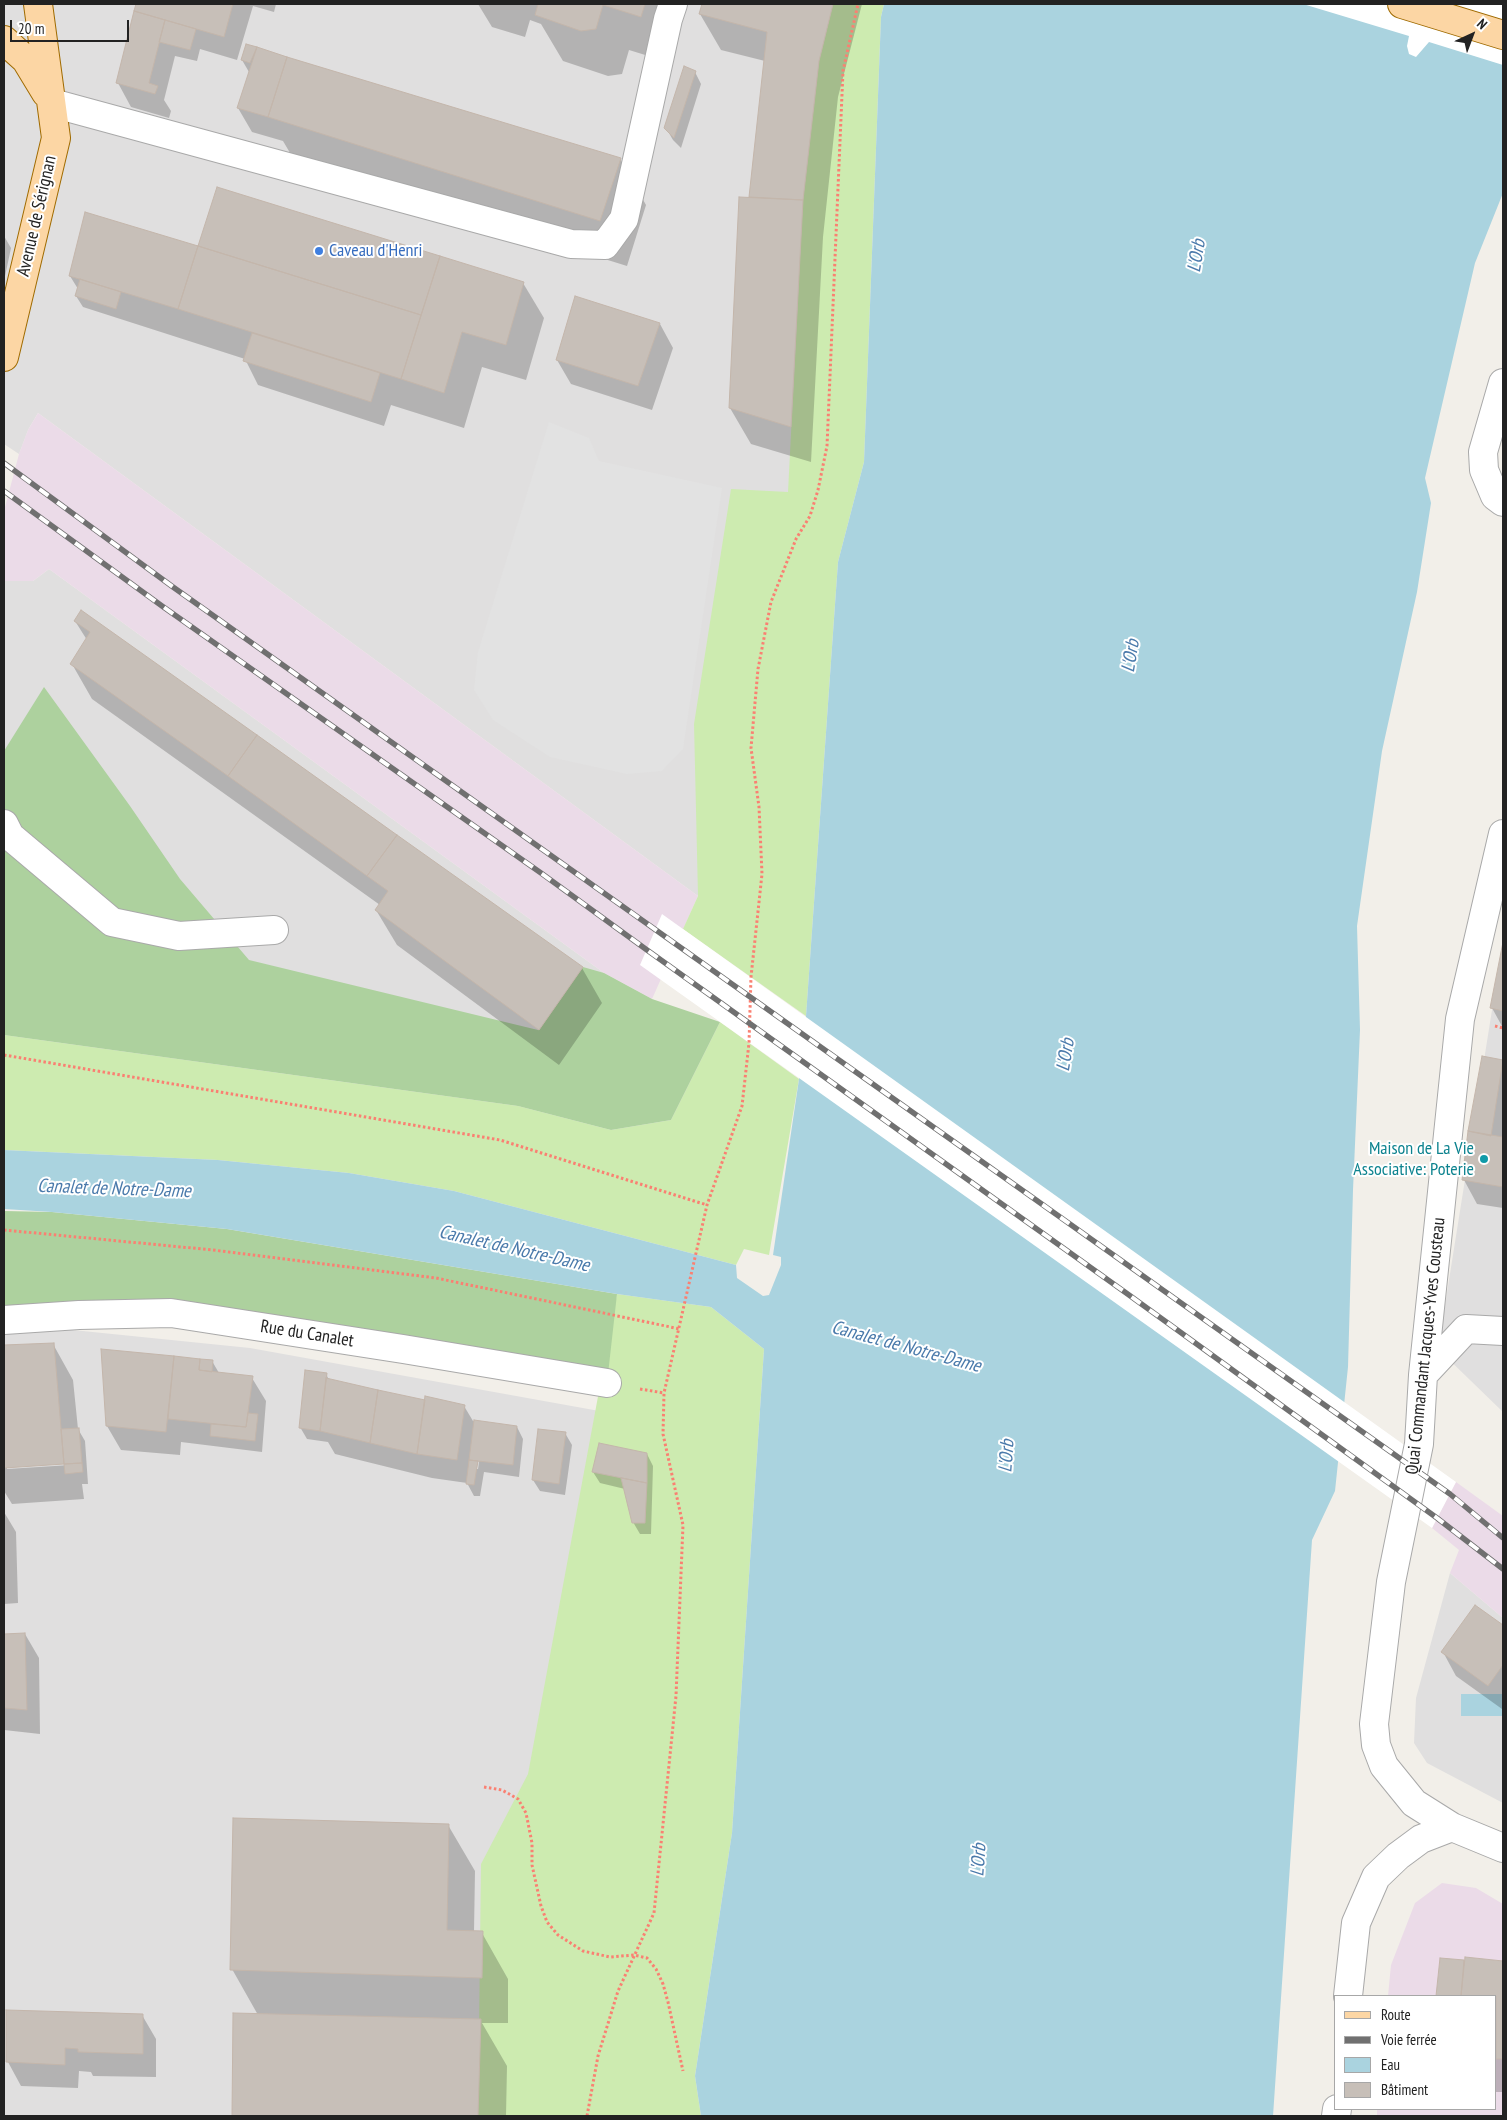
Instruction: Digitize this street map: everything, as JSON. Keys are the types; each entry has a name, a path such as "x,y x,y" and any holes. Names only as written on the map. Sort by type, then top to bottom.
{"main road":[{"name":"Avenue de Sérignan","path":"4,357 56,138 38,4"},
{"path":"1402,4 1503,35"},
{"name":"Avenue de Sérignan","path":"4,40 26,60 52,103"}],"street":[{"path":"52,103 571,244 605,244 624,219 668,19 673,4"},
{"path":"1503,383 1483,452 1484,470 1495,496 1503,502"},
{"path":"4,824 10,836 112,922 179,936 274,930"},
{"name":"Quai Commandant Jacques-Yves Cousteau","path":"1503,834 1460,1019 1423,1375 1419,1444 1391,1582 1374,1724 1376,1745 1384,1766 1414,1803 1452,1827 1503,1848"},
{"name":"Rue du Canalet","path":"4,1320 79,1315 171,1313 404,1349 607,1384"},
{"path":"1423,1375 1466,1329 1503,1331"},
{"path":"1348,1995 1356,1923 1376,1877 1398,1856 1422,1839 1452,1827"}],"path":[{"path":"587,2116 598,2056 618,1991 654,1913 676,1696 683,1525 663,1434 664,1393 707,1205 742,1106 749,1043 752,978 762,874 759,807 751,748 758,669 771,602 796,539 810,516 818,490 827,446 844,71 858,4"},
{"path":"4,1055 500,1140 707,1205"},
{"path":"4,1230 213,1250 436,1278 680,1329"},
{"path":"484,1787 502,1790 518,1799 526,1813 532,1843 532,1866 541,1906 547,1922 558,1935 583,1951 610,1957 634,1955 647,1958 656,1969 663,1984 683,2071"}],"shaded area":[{"path":"4,4 851,4 807,451 698,896 38,413 28,430 19,454 4,444"},
{"path":"38,413 698,896 652,999 604,973 49,569 33,581 4,581 4,511 19,454 28,430"},
{"path":"549,422 589,438 599,461 722,488 683,749 662,771 627,774 550,757 493,720 474,690 478,652"},
{"path":"49,569 604,973 652,999 667,1094 4,1034 4,581 33,581"},
{"path":"1503,941 1503,1412 1438,1349"},
{"path":"4,1323 250,1348 677,1425 583,2116 4,2116"},
{"path":"1456,1482 1503,1516 1503,1618 1450,1573 1459,1550 1432,1528"},
{"path":"1450,1573 1503,1618 1503,1803 1427,1763 1414,1743 1416,1698"},
{"path":"1442,1883 1476,1888 1503,1904 1503,2116 1377,2116 1377,2110 1497,2110 1497,1995 1388,1995 1391,1965 1415,1903"}],"green space":[{"path":"833,4 884,4 881,17 864,462 838,562 806,1016 683,929 698,896 694,724 731,489 788,492 803,200 819,61"},
{"path":"44,687 180,879 249,960 538,1030 583,967 604,973 652,999 720,1022 671,1120 611,1130 518,1106 4,1035 4,751"},
{"path":"720,1022 799,1079 769,1255 744,1249 736,1265 454,1191 349,1173 218,1160 4,1150 4,1035 518,1106 611,1130 671,1120"},
{"path":"4,1211 52,1212 227,1229 617,1294 607,1383 171,1313 4,1320"},
{"path":"617,1294 711,1307 764,1349 732,1833 695,2076 701,2116 478,2116 481,1864 528,1774"}],"water":[{"path":"884,4 1503,4 1503,193 1475,263 1425,478 1431,503 1417,592 1382,751 1357,926 1360,1030 1348,1367 1335,1491 1312,1540 1273,2116 701,2116 695,2076 732,1833 764,1349 711,1307 617,1294 227,1229 4,1209 4,1150 218,1160 349,1173 454,1191 736,1265 737,1278 763,1296 769,1295 781,1265 781,1257 773,1255 799,1079 806,1016 838,562 864,462 881,17"},
{"path":"1461,1694 1503,1694 1503,1716 1461,1716"}],"pier":[{"path":"1303,4 1503,4 1503,65 1429,42 1416,57 1409,54 1407,46 1409,36"},
{"path":"662,914 1456,1482 1432,1528 640,965"}],"building":[{"path":"136,4 233,4 224,37 134,11"},
{"path":"538,4 645,4 641,17 603,5 596,29 581,31 535,15"},
{"path":"702,4 833,4 819,61 803,200 749,197 767,32 699,14"},
{"path":"134,11 165,20 149,83 158,86 155,94 116,83"},
{"path":"165,20 196,29 190,50 159,42"},
{"path":"246,44 257,47 250,63 241,60"},
{"path":"257,47 287,57 268,117 237,108"},
{"path":"287,57 621,158 600,221 268,117"},
{"path":"684,66 696,71 674,138 664,128"},
{"name":"Caveau d'Henri","path":"217,187 440,256 421,315 198,246"},
{"path":"739,197 803,200 791,427 729,408"},
{"path":"85,212 198,246 178,309 69,276"},
{"path":"198,246 421,315 401,379 178,309"},
{"path":"440,256 524,282 506,345 462,332 444,393 401,379"},
{"path":"80,279 121,292 116,309 75,296"},
{"path":"575,296 660,323 638,386 556,360"},
{"path":"252,333 380,373 371,402 243,361"},
{"path":"81,610 257,735 228,776 70,664 90,632 74,621"},
{"path":"257,735 397,835 367,876 228,776"},
{"path":"397,835 583,967 539,1030 375,910 388,891 367,876"},
{"path":"1503,942 1503,1011 1490,1008"},
{"path":"1482,1056 1503,1060 1491,1136 1468,1131"},
{"name":"Maison de La Vie Associative: Poterie","path":"1468,1131 1503,1137 1503,1187 1462,1180"},
{"path":"54,1343 64,1464 4,1468 4,1345"},
{"path":"101,1349 174,1356 166,1432 106,1426"},
{"path":"174,1356 200,1359 199,1370 253,1376 246,1427 168,1419"},
{"path":"200,1359 213,1360 212,1372 199,1370"},
{"path":"305,1370 327,1373 320,1431 299,1428"},
{"path":"326,1378 378,1390 370,1443 320,1431"},
{"path":"378,1390 425,1400 417,1454 370,1443"},
{"path":"425,1396 465,1405 457,1460 417,1454"},
{"path":"248,1413 258,1414 255,1441 210,1436 211,1424 246,1427"},
{"path":"474,1420 517,1426 513,1465 469,1460"},
{"path":"79,1428 82,1463 64,1464 61,1429"},
{"path":"538,1429 566,1432 559,1484 532,1480"},
{"path":"599,1443 647,1453 647,1483 592,1472"},
{"path":"469,1460 478,1461 474,1485 466,1484"},
{"path":"82,1463 83,1472 65,1474 64,1464"},
{"path":"621,1478 647,1483 645,1523 632,1523"},
{"path":"1475,1605 1503,1625 1503,1665 1488,1686 1441,1652"},
{"path":"25,1633 27,1710 4,1708 4,1634"},
{"path":"233,1818 449,1824 447,1930 483,1931 482,1978 230,1970"},
{"path":"1465,1957 1503,1961 1503,2059 1497,2059 1497,1995 1461,1995"},
{"path":"1440,1958 1464,1960 1461,1995 1436,1995"},
{"path":"6,2010 143,2014 143,2054 78,2052 78,2049 65,2048 65,2065 6,2062"},
{"path":"233,2013 481,2019 478,2116 232,2116"}],"railway":[{"path":"4,463 173,587 1450,1494 1503,1538"},
{"path":"4,491 162,606 541,873 1129,1295 1437,1518 1503,1569"}],"place":[{"name":"Caveau d'Henri","path":"319,251"},
{"name":"Maison de La Vie Associative: Poterie","path":"1484,1159"}],"water label":[{"name":"L'Orb","path":"1197,256"},
{"name":"L'Orb","path":"1131,656"},
{"name":"L'Orb","path":"1066,1055"},
{"name":"Canalet de Notre-Dame","path":"114,1189"},
{"name":"Canalet de Notre-Dame","path":"514,1249"},
{"name":"Canalet de Notre-Dame","path":"906,1347"},
{"name":"L'Orb","path":"1007,1456"},
{"name":"L'Orb","path":"979,1860"}]}
